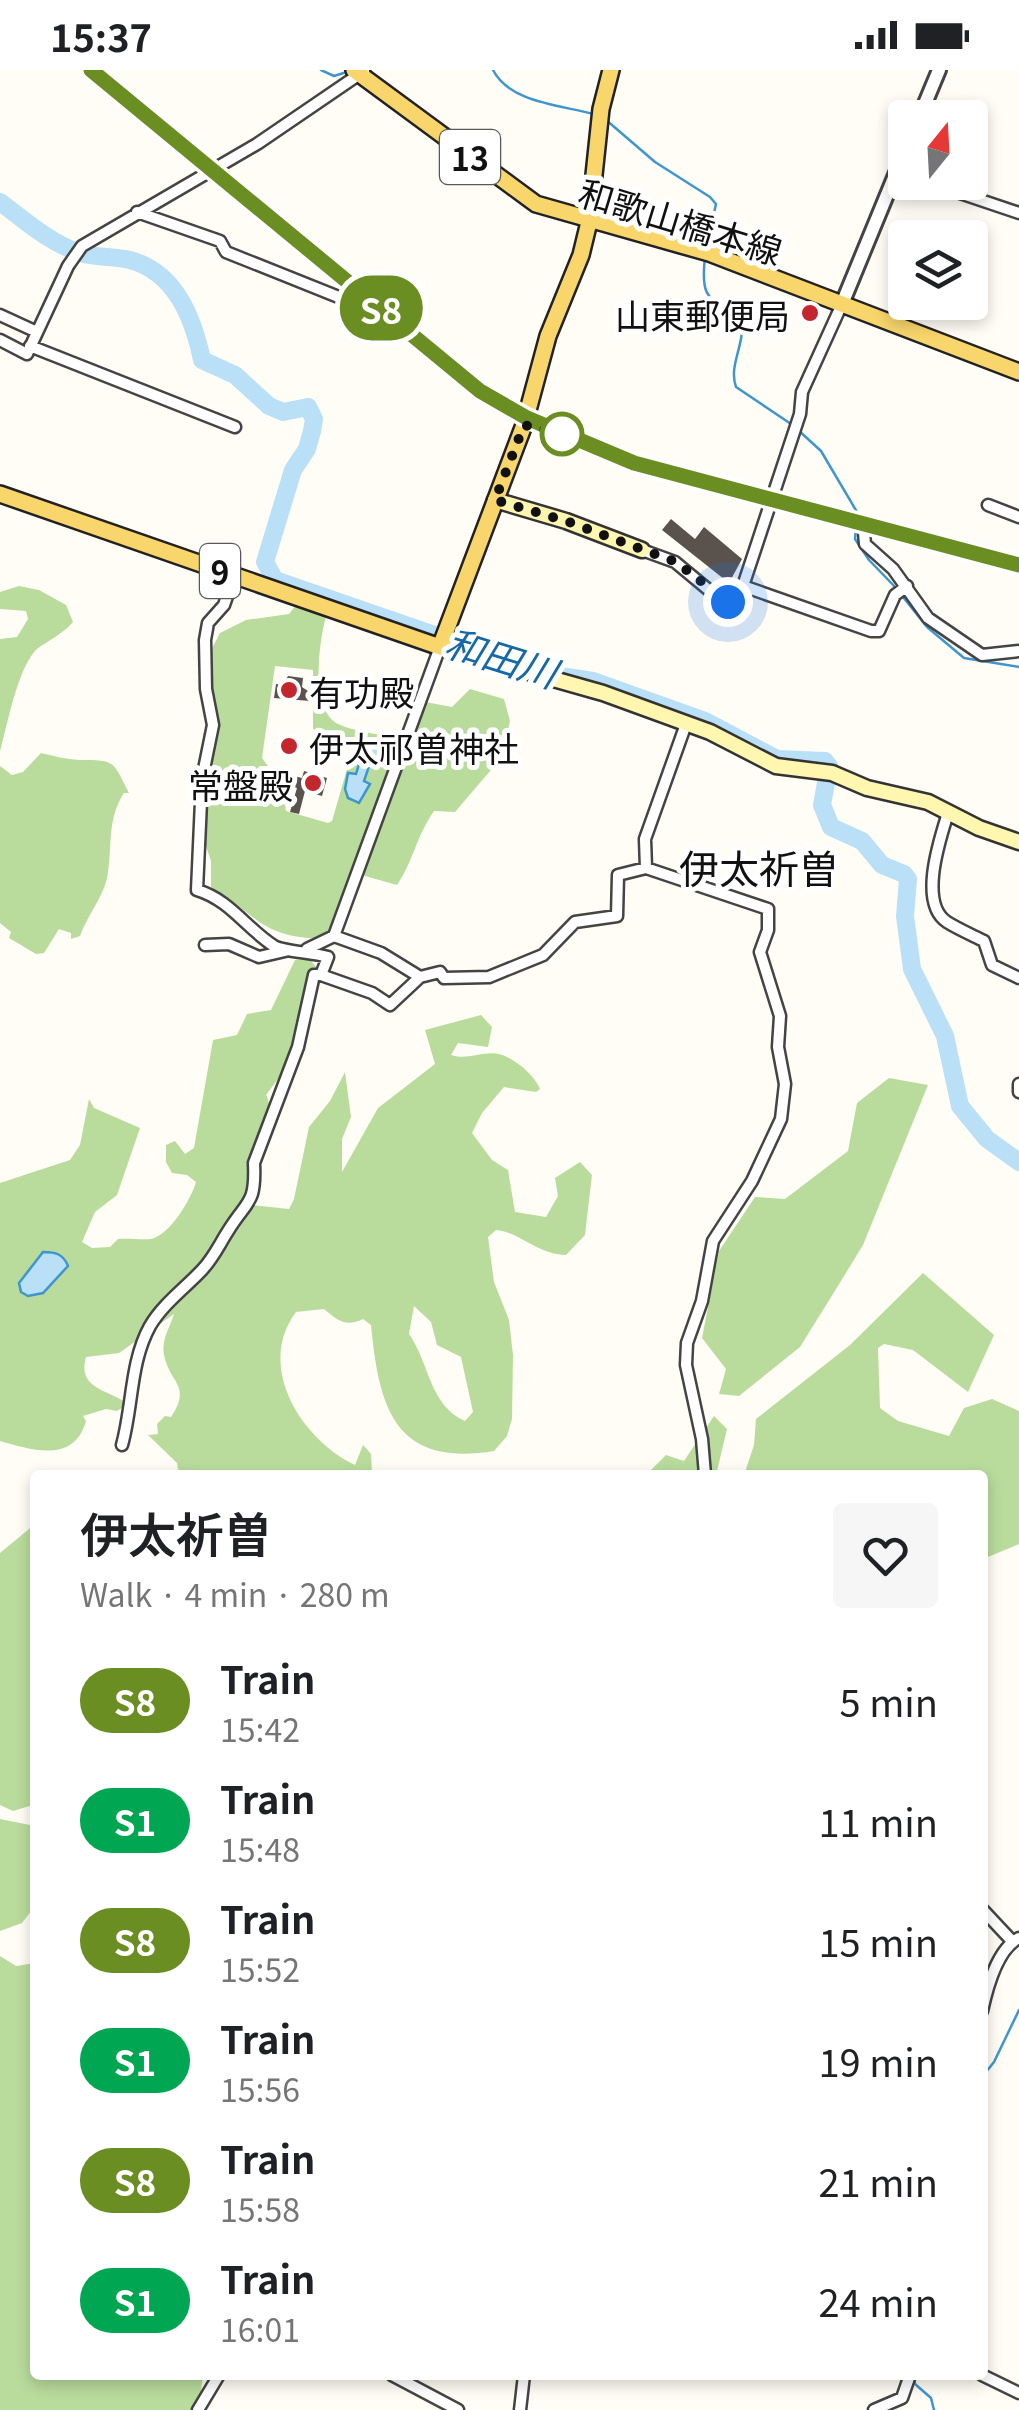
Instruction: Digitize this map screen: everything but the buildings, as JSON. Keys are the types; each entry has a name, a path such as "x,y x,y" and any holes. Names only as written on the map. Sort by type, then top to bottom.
{"main road":[{"path":"611,70 600,116 589,222 581,255 548,336 524,425 442,642 603,693 686,724 776,766 829,772 867,788 928,802 1019,842"},
{"name":"和歌山橋本線","path":"359,72 536,204 703,251 1019,372"},
{"name":"9","path":"0,494 234,576 442,642"},
{"path":"495,500 642,550"}],"street":[{"path":"926,100 939,70"},
{"path":"0,340 27,354 82,246 257,144 359,72"},
{"path":"743,586 800,414 802,392 889,200"},
{"path":"980,200 1019,213"},
{"path":"136,212 220,241 226,252 366,308"},
{"path":"0,315 37,332"},
{"path":"30,346 235,427"},
{"path":"988,505 1019,516"},
{"path":"864,532 866,544 907,586 928,618 972,651 991,656 1019,651"},
{"path":"642,550 676,562 722,601 731,600 738,587 743,586 871,632 879,631 895,595 907,586"},
{"path":"234,576 224,606 209,620 205,640 206,688 213,725 202,779 198,890 216,896 273,946 285,951"},
{"path":"306,950 334,936 442,642"},
{"path":"646,868 645,839 686,724"},
{"path":"948,813 932,880 943,921 984,941 992,965 1019,978"},
{"path":"122,1445 134,1390 134,1369 151,1325 206,1266 252,1199 254,1163 298,1047 308,987 314,975 372,994 390,1005 420,976 440,972 444,978 480,979 543,955 575,922 617,916 618,875 646,868 768,909 768,930 760,952 780,1016 778,1047 786,1084 780,1119 752,1181 713,1242 702,1301 687,1342 686,1365 705,1470"},
{"path":"334,936 382,953 420,976"},
{"path":"205,945 229,944 259,958 306,950 328,957 321,975"},
{"path":"988,1915 1016,1940 992,1976 988,1990"},
{"path":"988,2378 1019,2393"},
{"path":"198,2410 216,2380"},
{"path":"401,2380 458,2410"},
{"path":"520,2410 523,2380"},
{"path":"874,2410 902,2398 908,2380"}],"green space":[{"path":"19,586 39,590 66,605 73,622 33,653 26,665 0,752 0,639 17,637 28,619 26,611 0,609 0,592"},
{"path":"297,604 327,613 319,673 323,704 329,716 345,727 399,742 326,939 274,930 211,887 211,861 203,837 209,654 220,633 246,620 289,614","holes":["275,666 313,670 313,729 354,745 332,821 328,823 286,811 282,785 262,758"]},
{"path":"470,689 504,699 510,721 502,757 455,812 434,811 397,885 365,876 362,873 425,702 452,707"},
{"path":"41,753 108,762 129,793 124,793 118,803 105,885 80,936 71,939 71,933 59,929 44,953 36,954 9,938 11,932 0,923 0,766 12,775 23,772"},
{"path":"309,958 316,967 307,1019 294,1032 284,1071 266,1095 269,1116 252,1205 289,1209 309,1127 330,1101 345,1072 351,1117 342,1139 342,1172 378,1108 435,1064 425,1030 481,1015 492,1027 488,1047 458,1043 451,1055 502,1055 524,1069 540,1089 536,1092 504,1087 482,1113 472,1133 492,1160 508,1170 515,1212 546,1217 558,1196 555,1178 580,1162 592,1175 585,1235 566,1255 546,1251 505,1232 496,1230 488,1237 494,1282 509,1320 513,1355 512,1419 507,1436 494,1451 461,1454 435,1450 414,1441 399,1426 388,1406 380,1383 371,1325 363,1319 342,1322 324,1309 296,1312 285,1333 280,1356 283,1378 290,1400 318,1438 355,1465 363,1445 371,1454 372,1470 178,1470 177,1463 148,1435 158,1434 157,1424 165,1416 171,1417 180,1398 163,1349 174,1314 119,1353 86,1357 84,1368 90,1382 128,1404 117,1411 106,1409 83,1416 86,1421 80,1435 62,1449 38,1450 0,1441 0,1183 70,1160 80,1145 89,1099 94,1108 140,1128 117,1195 95,1212 82,1242 92,1248 110,1247 118,1239 158,1236 185,1206 196,1182 187,1175 172,1173 166,1162 166,1145 175,1141 185,1154 194,1148 213,1040 237,1035 247,1014 271,1010 295,960","holes":["414,1306 431,1322 437,1345 461,1357 473,1412 465,1421 444,1405 409,1334"]},
{"path":"889,1078 928,1085 863,1245 800,1347 739,1396 719,1394 726,1369 702,1338 719,1251 755,1197 785,1199 848,1151 857,1103"},
{"path":"923,1273 994,1335 968,1392 913,1350 884,1344 878,1348 880,1408 898,1421 949,1436 964,1408 992,1399 1019,1411 1019,1544 988,1557 988,1470 746,1470 754,1445 756,1419 850,1345"},
{"path":"714,1416 727,1429 717,1470 651,1470 666,1455 684,1461"},
{"path":"30,1528 30,1806 13,1811 0,1805 0,1553"},
{"path":"0,1819 30,1825 30,1913 22,1923 0,1931"},
{"path":"0,1956 16,1966 30,1964 30,2380 202,2380 203,2410 0,2410"}],"water":[{"path":"364,737 382,742 385,748 379,765 370,763 364,781 370,784 359,803 348,798 345,789 348,773 356,774 360,761 357,752"},
{"path":"43,1252 58,1254 68,1266 43,1293 28,1296 21,1292 19,1283"}],"waterway":[{"path":"321,70 334,76 350,71"},
{"path":"493,70 511,90 524,96 593,114"},
{"path":"605,119 655,162 716,204 707,244"},
{"name":"和田川","path":"0,202 37,230 77,252 146,266 180,298 202,360 235,375 269,406 283,412 308,407 314,419 312,431 307,449 293,470 265,562 275,580 548,674 593,681 705,721 777,759 825,761 829,766 822,805 831,827 862,841 882,865 908,879 905,916 912,969 945,1036 960,1106 987,1139 1019,1162"},
{"path":"705,257 704,282 709,296 741,321 734,370 736,387 791,424"},
{"path":"797,429 821,451 857,512 855,539 898,590"},
{"path":"903,597 927,627 964,658 1019,667"},
{"name":"和田川","path":"988,2070 1019,2010"},
{"name":"和田川","path":"915,2380 931,2398 934,2410"}],"railway":[{"path":"91,70 480,391 527,418 634,463 1019,565"}],"train":[{"name":"S8","path":"91,70 480,391 504,406 634,463 1019,565"}],"place":[{"name":"山東郵便局","path":"810,313"},
{"name":"有功殿","path":"289,690"},
{"name":"伊太祁曽神社","path":"289,746"},
{"name":"常盤殿","path":"313,783"}],"district":[{"name":"伊太祈曽","path":"759,867"}],"route":[{"path":"562,434 524,425 495,500 594,530 676,562 728,602"}]}
